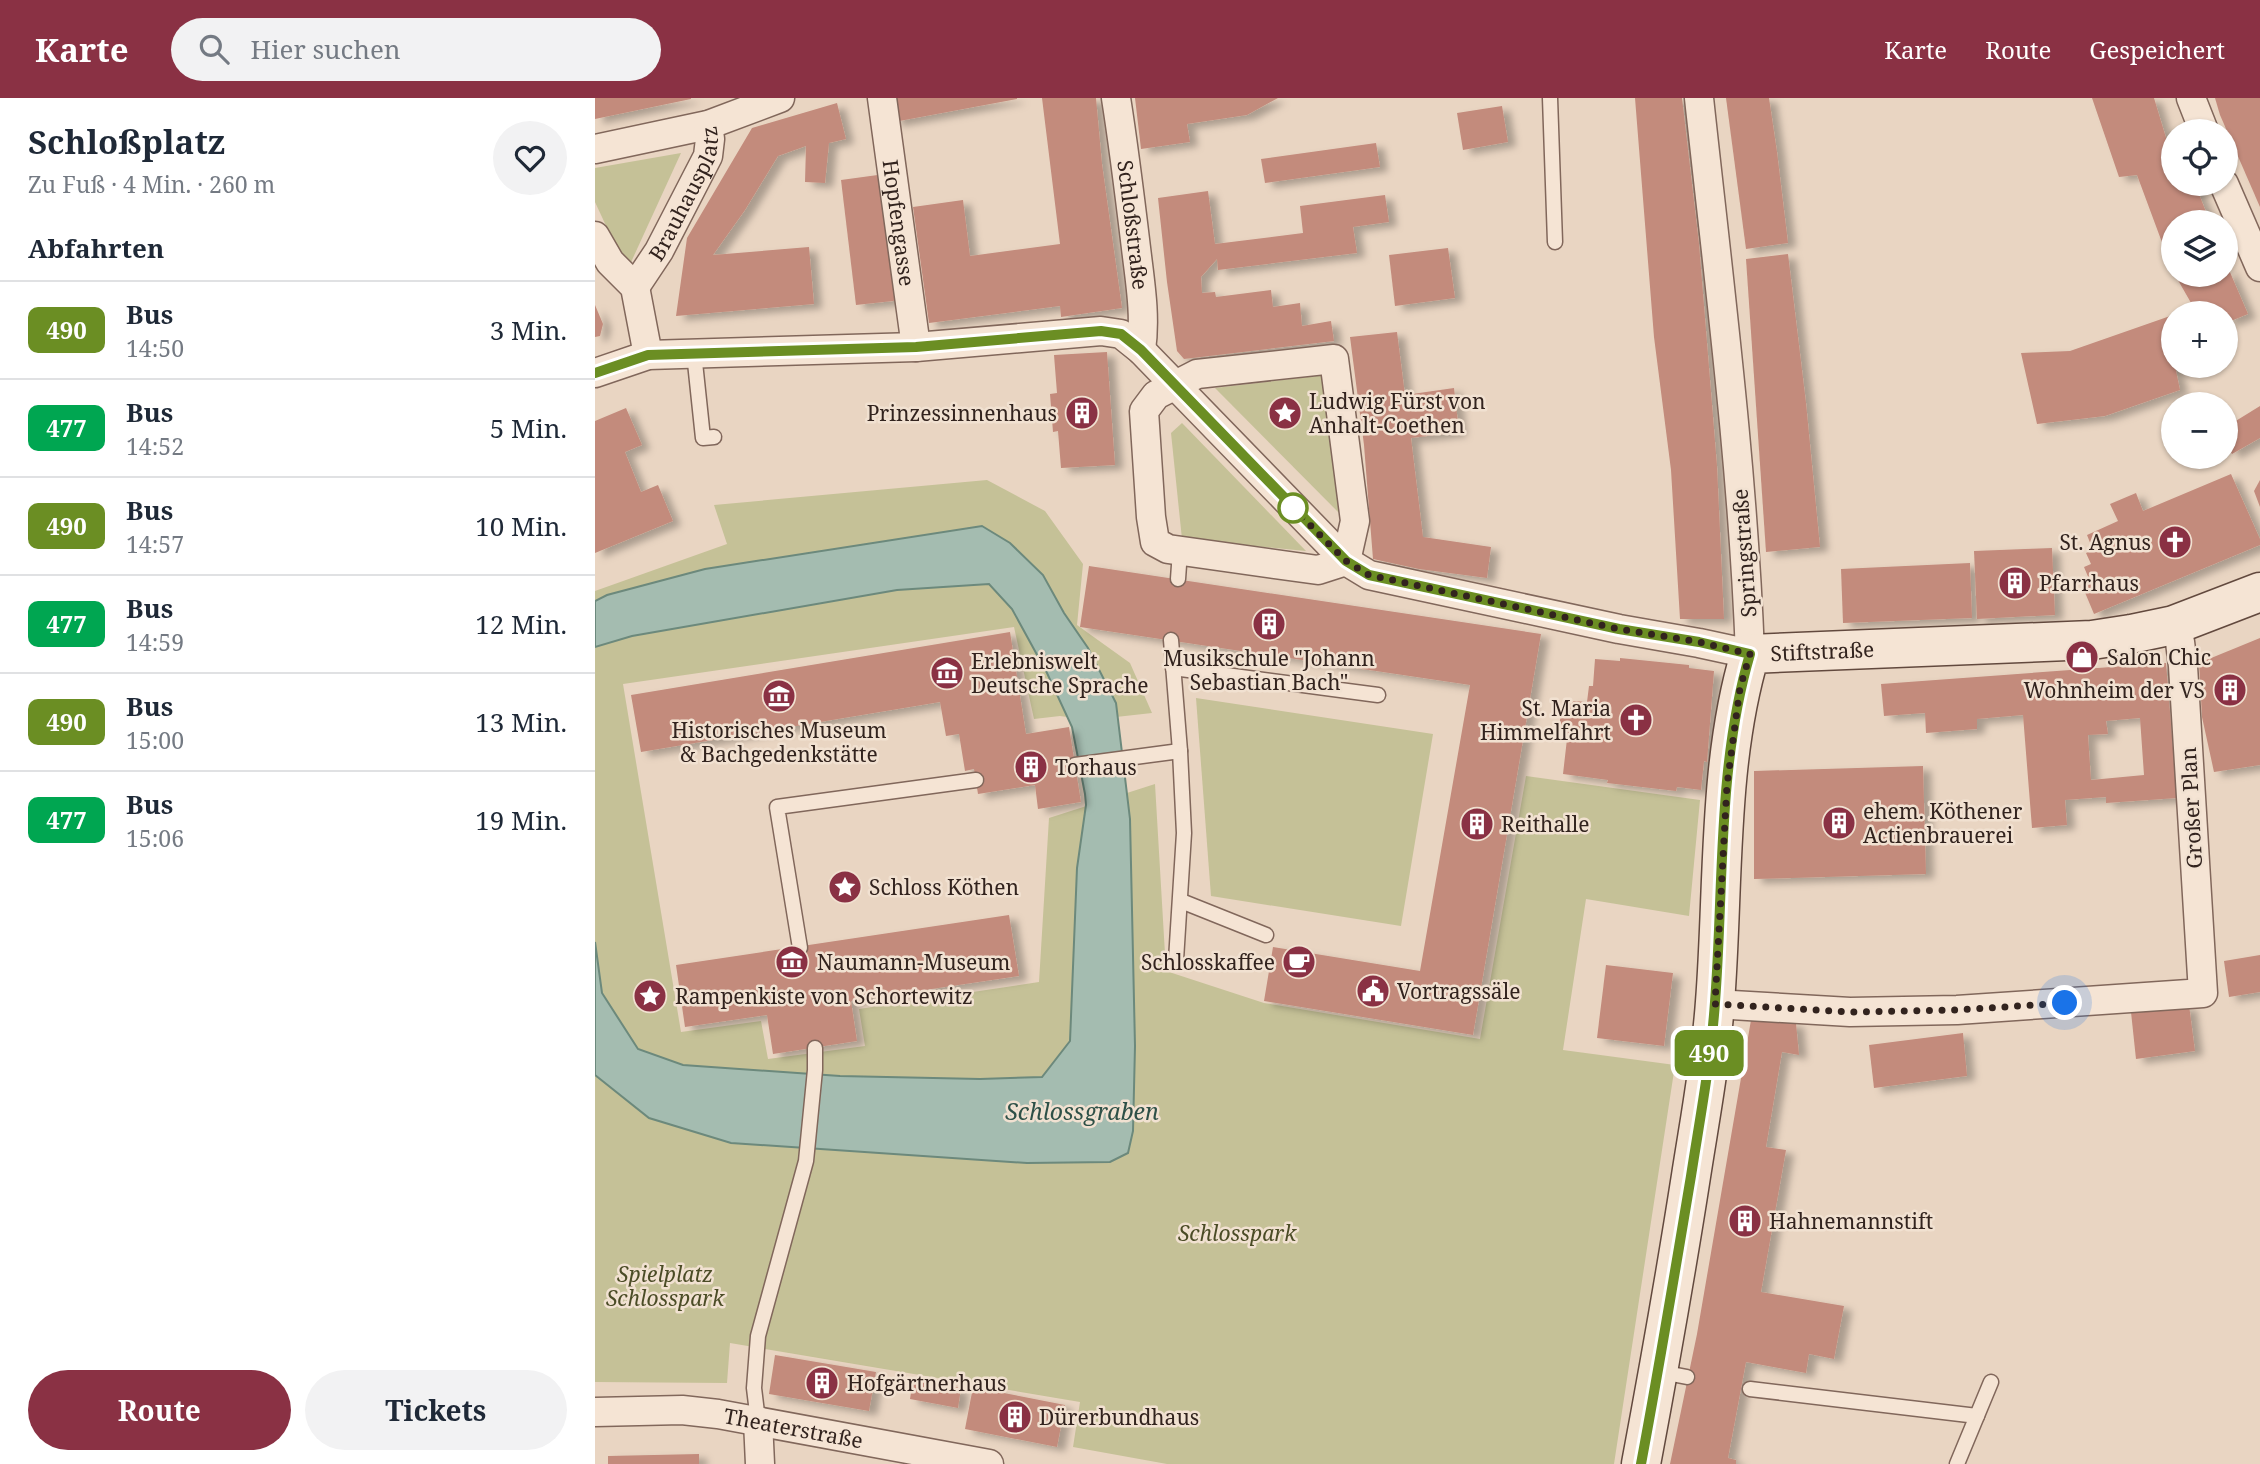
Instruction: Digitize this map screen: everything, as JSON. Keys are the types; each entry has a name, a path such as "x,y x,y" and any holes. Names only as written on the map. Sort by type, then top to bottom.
{"main road":[{"name":"Stiftstraße","path":"1750,654 2092,640 2174,625 2260,592"},
{"name":"Springstraße","path":"1641,1464 1673,1374 1715,1004 1727,785 1740,688 1750,654"}],"street":[{"path":"708,125 780,98"},
{"name":"Hopfengasse","path":"882,98 916,347"},
{"name":"Schloßstraße","path":"1116,98 1143,305 1144,330 1141,350"},
{"name":"Springstraße","path":"1699,98 1734,418 1750,654"},
{"path":"2191,98 2199,119"},
{"name":"Brauhausplatz","path":"595,149 708,125 708,156 659,251 635,287"},
{"path":"2229,196 2260,267"},
{"name":"Brauhausplatz","path":"595,236 610,262 635,287 648,355"},
{"name":"Stiftstraße","path":"595,373 648,355 916,347 1101,331 1121,334 1141,350 1346,561 1369,575 1750,654"},
{"path":"1334,359 1355,521 1346,561 1318,570 1168,550 1155,542 1144,411 1156,395 1174,384 1197,374 1334,359"},
{"name":"Großer Plan","path":"1715,1004 1850,1012 1957,1010 2203,993 2183,666 2180,642 2174,625"},
{"name":"Theaterstraße","path":"595,1412 682,1410 758,1420 989,1464"},
{"path":"758,1420 760,1464"}],"lane":[{"path":"1550,98 1555,242"},
{"path":"694,353 703,438 714,437"},
{"path":"1178,579 1180,551"},
{"path":"1171,640 1184,833 1176,960"},
{"path":"1173,668 1378,695"},
{"path":"1075,765 1180,751"},
{"path":"800,947 777,807 976,780"},
{"path":"1181,901 1266,935"},
{"path":"758,1420 754,1388 758,1336 806,1161 815,1048"},
{"path":"1957,1464 1991,1382"},
{"path":"1750,1389 1977,1416"}],"green space":[{"path":"681,153 627,271 595,202 595,168"},
{"path":"1324,375 1343,517 1215,388"},
{"path":"1182,423 1306,551 1182,539 1171,433"},
{"name":"Schlosspark","path":"987,480 1045,511 1083,564 1077,625 1130,663 1152,713 1089,720 1060,716 1034,719 1014,627 623,684 681,1032 761,1021 768,1059 865,1046 859,1009 1039,982 1049,818 1155,784 1166,971 1264,1003 1480,1039 1526,776 1700,800 1689,916 1586,899 1563,1050 1675,1065 1614,1464 1167,1464 1073,1447 1080,1402 730,1343 727,1383 595,1382 595,591 727,544 714,505"},
{"path":"1196,698 1433,734 1401,926 1211,896"}],"water":[{"name":"Schlossgraben","path":"982,526 1010,543 1043,575 1088,648 1116,703 1130,819 1135,1046 1133,1131 1128,1153 1110,1162 1027,1163 731,1143 649,1118 595,1075 595,942 602,993 638,1049 683,1065 840,1076 980,1079 1042,1077 1070,1041 1077,868 1086,805 1085,794 1072,727 1047,673 1012,609 989,584 897,590 632,636 595,647 595,601 607,595 705,569"}],"building":[{"path":"595,98 691,98 691,99 595,119"},
{"path":"890,98 1017,98 1017,99 894,122"},
{"path":"1042,98 1096,98 1102,164 1122,308 1061,317 1060,306 929,323 913,207 963,200 970,256 1060,244"},
{"path":"1135,98 1278,98 1247,115 1187,124 1190,142 1141,149"},
{"path":"1635,98 1682,98 1699,244 1717,466 1724,619 1680,619 1671,470 1654,337"},
{"path":"1726,98 1769,98 1788,243 1746,249"},
{"path":"2092,98 2154,98 2161,121 2161,196 2200,196 2205,210 2161,210 2161,240 2137,175 2119,177"},
{"path":"2215,98 2260,98 2260,207 2238,156 2238,119 2222,119"},
{"path":"837,103 846,139 829,143 825,183 805,182 806,146 778,156 713,255 809,247 814,304 676,316 687,238 752,128"},
{"path":"1502,106 1508,142 1463,150 1457,113"},
{"path":"1376,143 1380,167 1265,183 1261,159"},
{"path":"885,174 902,300 856,305 841,180"},
{"path":"1208,191 1215,244 1303,233 1300,206 1385,195 1389,222 1353,227 1357,253 1218,270 1217,259 1201,277 1202,293 1215,292 1216,297 1271,290 1273,307 1300,303 1302,326 1331,321 1334,341 1184,359 1177,351 1158,198"},
{"path":"1448,248 1455,298 1395,306 1389,255"},
{"path":"1788,254 1820,547 1766,552 1746,259"},
{"path":"2182,287 2236,287 2248,314 2238,318 2238,301 2190,301"},
{"path":"595,305 603,324 600,336 595,337"},
{"path":"2161,319 2161,378 2178,378 2180,390 2161,392 2161,397 2105,416 2037,424 2021,353 2070,351"},
{"path":"1397,332 1405,395 1454,388 1459,432 1411,438 1423,537 1491,547 1487,578 1419,569 1373,559 1364,445 1350,337"},
{"name":"Prinzessinnenhaus","path":"1107,352 1115,465 1061,468 1058,431 1053,432 1050,394 1057,393 1054,355"},
{"path":"2260,406 2260,438 2238,451 2238,420"},
{"path":"626,408 642,445 625,452 641,492 658,485 673,521 595,553 595,421"},
{"name":"St. Agnus","path":"2231,474 2260,539 2260,545 2094,614 2081,583 2089,579 2084,567 2091,564 2086,553 2093,550 2087,535 2118,521 2110,504 2136,493 2143,511"},
{"path":"2260,480 2260,507 2254,491"},
{"name":"Pfarrhaus","path":"2052,548 2055,615 1977,619 1974,551"},
{"path":"1970,563 1972,618 1843,623 1841,569"},
{"path":"1089,566 1541,634 1473,1035 1264,1001 1273,947 1420,971 1470,685 1080,627"},
{"path":"1010,632 1026,734 1069,727 1081,802 1038,809 1035,785 978,794 974,769 965,771 959,734 946,736 940,702 641,752 631,695"},
{"name":"Wohnheim der VS","path":"2260,638 2260,765 2214,772 2202,717 2199,663"},
{"name":"St. Maria Himmelfahrt","path":"1620,658 1689,665 1689,668 1714,671 1707,762 1704,761 1701,790 1677,787 1676,791 1607,783 1608,780 1563,774 1567,739 1559,729 1561,711 1574,701 1587,702 1589,686 1593,686 1595,659 1620,661"},
{"path":"2166,663 2177,798 2106,803 2106,797 2065,800 2067,825 2032,828 2023,715 1977,719 1977,729 1926,733 1925,713 1884,716 1881,684","holes":["2140,718 2144,775 2091,780 2088,735 2108,734 2106,721"]},
{"name":"ehem. Köthener Actienbrauerei","path":"1923,766 1926,874 1754,879 1754,771"},
{"path":"1009,915 1019,976 851,1001 857,1041 773,1054 767,1015 685,1027 676,965"},
{"path":"2260,955 2260,992 2229,997 2224,961"},
{"path":"1606,965 1673,973 1664,1046 1597,1038"},
{"path":"2189,1005 2195,1051 2136,1059 2131,1012"},
{"path":"1751,1020 1796,1023 1799,1055 1782,1052 1766,1147 1786,1150 1761,1292 1844,1306 1834,1359 1809,1354 1806,1373 1746,1362 1728,1458 1736,1460 1736,1464 1670,1464 1697,1334"},
{"path":"1963,1033 1967,1076 1874,1088 1869,1045"},
{"name":"Hofgärtnerhaus","path":"775,1355 876,1372 869,1411 769,1394"},
{"path":"913,1379 961,1388 958,1408 910,1399"},
{"name":"Dürerbundhaus","path":"973,1387 1065,1405 1057,1447 965,1429"},
{"path":"699,1454 699,1464 608,1464 608,1456"}],"bus line":[{"name":"490","path":"595,373 648,355 916,347 1101,331 1121,334 1141,350 1346,561 1369,575 1619,629 1699,642 1750,654 1740,688 1727,785 1715,1004 1703,1098 1641,1464"}],"place":[{"name":"Prinzessinnenhaus","path":"1082,413"},
{"name":"Ludwig Fürst von Anhalt-Coethen","path":"1285,413"},
{"name":"St. Agnus","path":"2175,542"},
{"name":"Pfarrhaus","path":"2015,583"},
{"name":"Musikschule \"Johann Sebastian Bach\"","path":"1269,624"},
{"name":"Salon Chic","path":"2082,657"},
{"name":"Erlebniswelt Deutsche Sprache","path":"947,673"},
{"name":"Wohnheim der VS","path":"2230,690"},
{"name":"Historisches Museum & Bachgedenkstätte","path":"779,696"},
{"name":"St. Maria Himmelfahrt","path":"1636,720"},
{"name":"Torhaus","path":"1031,767"},
{"name":"ehem. Köthener Actienbrauerei","path":"1839,823"},
{"name":"Reithalle","path":"1477,824"},
{"name":"Schloss Köthen","path":"845,887"},
{"name":"Naumann-Museum","path":"792,962"},
{"name":"Schlosskaffee","path":"1299,962"},
{"name":"Vortragssäle","path":"1373,991"},
{"name":"Rampenkiste von Schortewitz","path":"650,996"},
{"name":"Hahnemannstift","path":"1745,1221"},
{"name":"Hofgärtnerhaus","path":"822,1383"},
{"name":"Dürerbundhaus","path":"1015,1417"}],"route":[{"path":"1293,508 1346,561 1369,575 1619,629 1699,642 1750,654 1740,688 1727,785 1715,1004 1850,1012 1957,1010 2065,1003"}],"park label":[{"name":"Spielplatz Schlosspark","path":"665,1286"}]}
